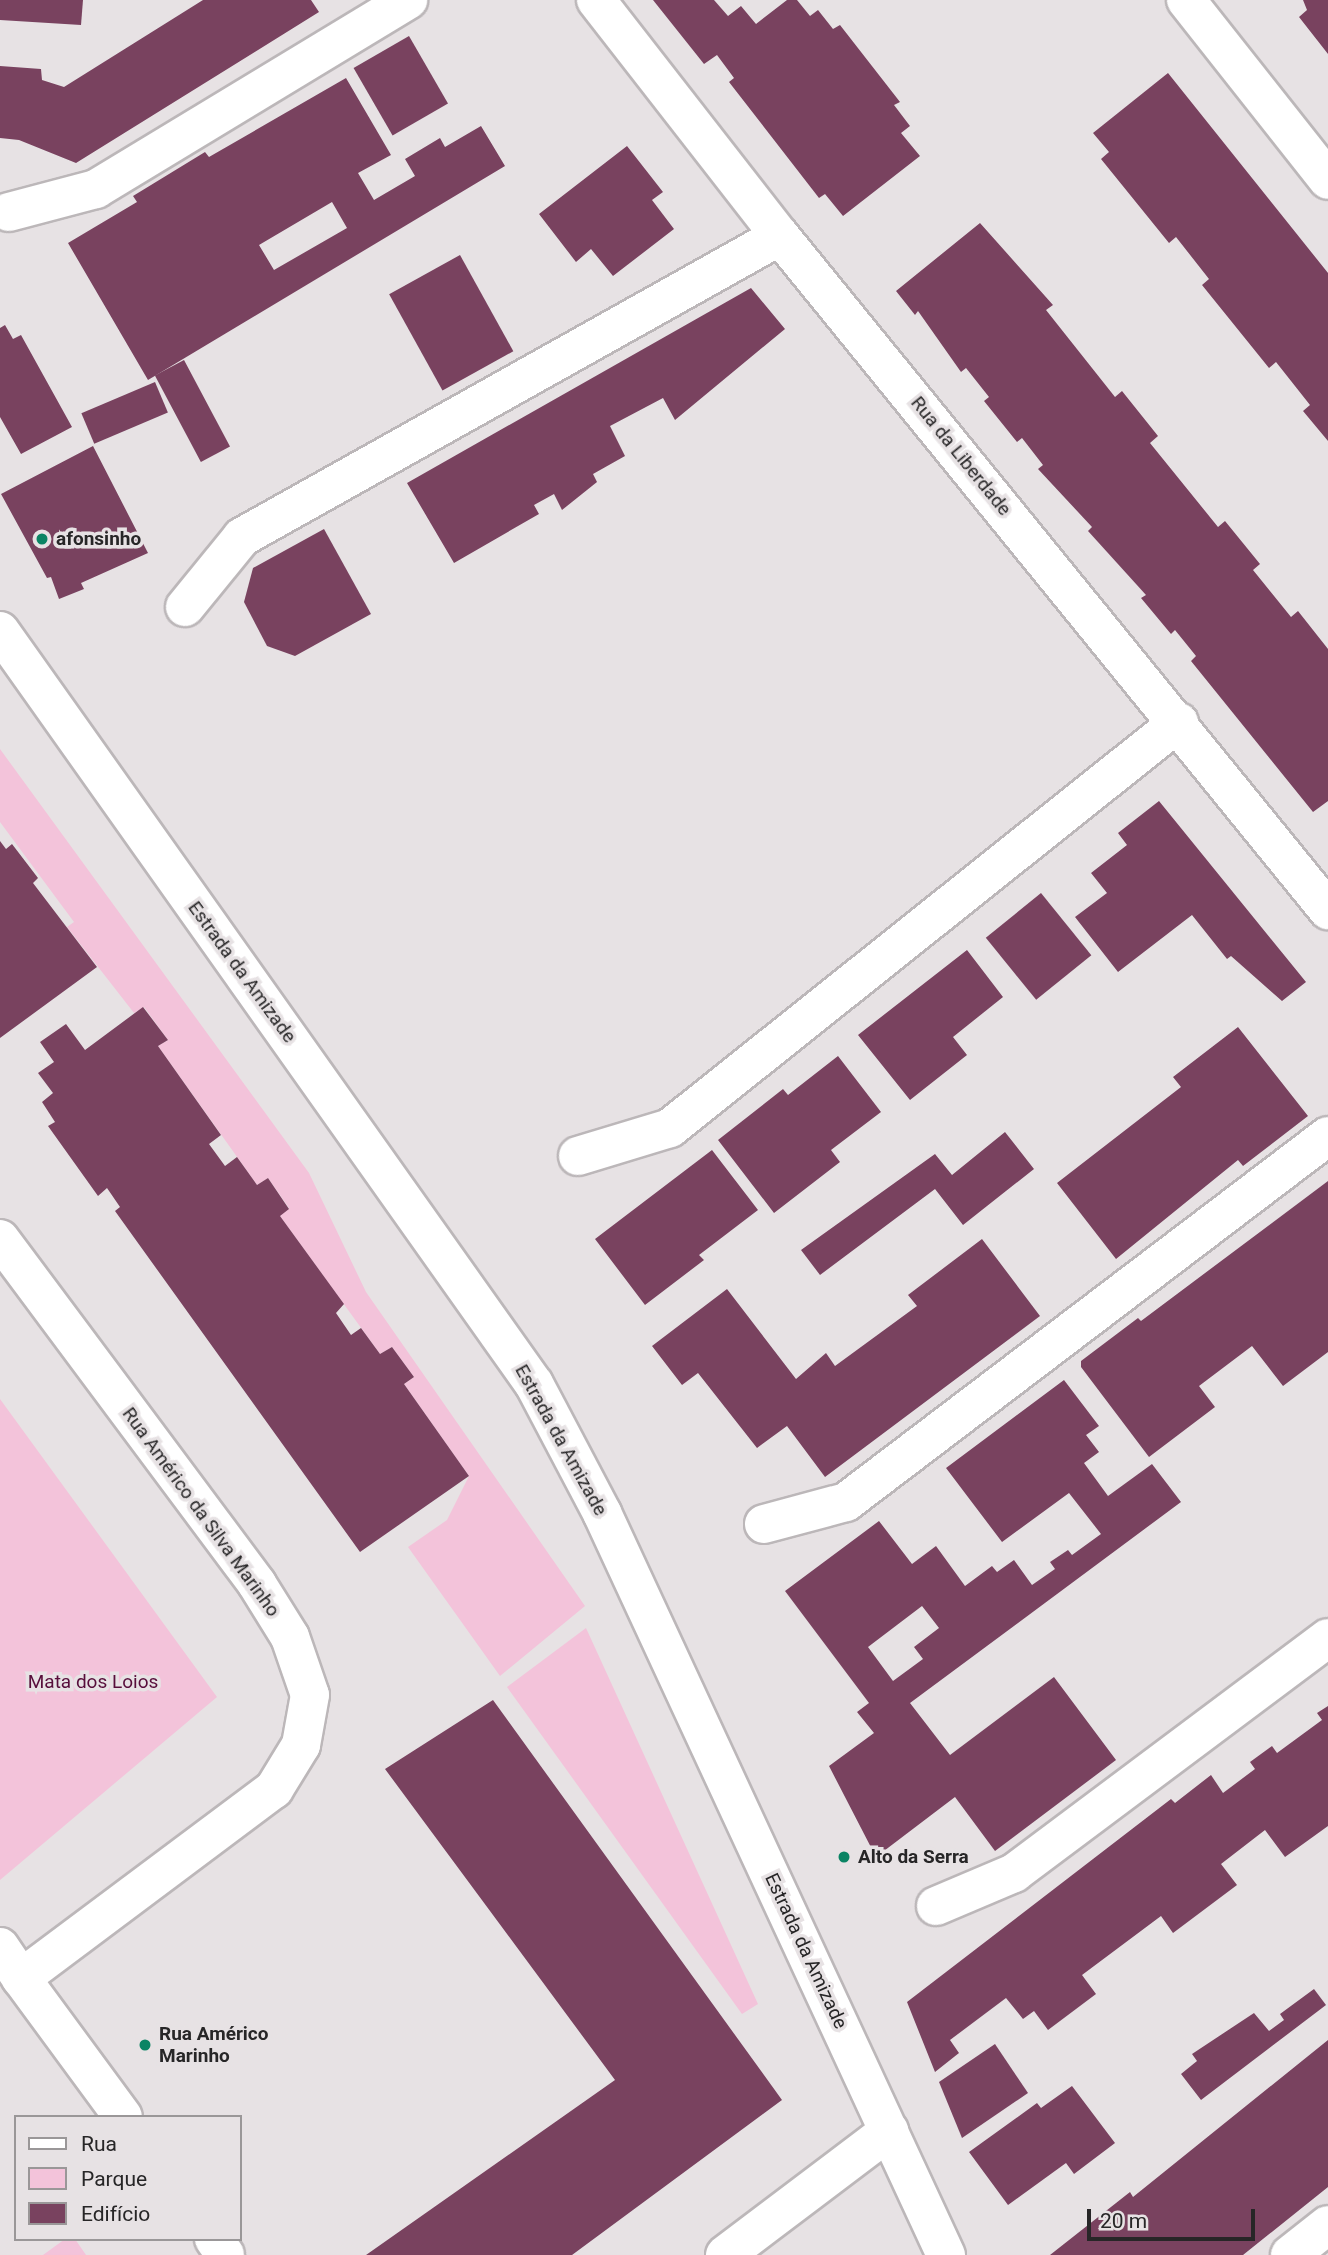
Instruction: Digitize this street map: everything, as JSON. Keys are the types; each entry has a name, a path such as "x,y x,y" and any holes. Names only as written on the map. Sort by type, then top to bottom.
{"street":[{"path":"9,212 96,189 408,0"},
{"name":"Rua da Liberdade","path":"596,0 780,236 1179,723 1320,885"},
{"path":"1186,0 1328,180"},
{"path":"184,607 242,537 780,236"},
{"name":"Estrada da Amizade","path":"0,631 534,1384 602,1513 946,2255"},
{"path":"578,1156 670,1128 1179,723"},
{"path":"764,1524 846,1502 1328,1136"},
{"name":"Rua Américo da Silva Marinho","path":"0,1238 257,1584 290,1637 310,1695 301,1745 274,1789 21,1978"},
{"path":"936,1906 1014,1873 1328,1638"},
{"path":"0,1947 122,2115"},
{"path":"725,2255 889,2131"},
{"path":"1290,2255 1328,2225"}],"green space":[{"path":"0,749 309,1173 366,1292 585,1606 500,1676 408,1547 447,1520 469,1476 404,1384 414,1377 392,1347 380,1354 280,1216 289,1208 268,1178 257,1185 158,1046 168,1040 144,1007 134,1013 67,927 74,922 0,822"},
{"name":"Mata dos Loios","path":"0,1399 217,1697 0,1880"},
{"path":"586,1628 758,2004 742,2014 507,1687"},
{"path":"62,2241 76,2241 86,2255 43,2255"}],"building":[{"path":"0,0 83,0 81,25 0,20"},
{"path":"203,0 311,0 319,12 76,163 19,140 0,138 0,66 41,69 42,80 64,87"},
{"path":"653,0 714,0 728,16 741,6 756,24 787,0 797,0 810,16 818,10 833,29 840,25 900,102 894,105 910,126 901,133 920,156 843,216 825,194 819,198 729,82 734,78 717,55 704,64"},
{"path":"1303,0 1328,0 1328,54 1299,17 1307,10"},
{"path":"409,36 448,104 393,136 354,68"},
{"path":"1168,73 1328,273 1328,441 1303,411 1310,405 1276,362 1269,368 1202,285 1209,279 1176,237 1169,243 1101,159 1109,152 1093,133"},
{"path":"346,78 391,155 358,173 374,200 415,176 405,159 440,138 445,147 481,126 505,166 148,380 68,243 137,202 133,196 205,152 209,157","holes":["332,202 347,228 274,270 259,245"]},
{"path":"627,146 663,192 652,200 674,229 613,276 591,249 576,262 539,214"},
{"path":"980,223 1053,305 1046,310 1115,397 1122,391 1158,436 1150,443 1218,527 1225,521 1260,564 1253,570 1291,617 1298,611 1328,649 1328,801 1313,812 1191,661 1196,656 1175,630 1171,634 1141,598 1146,595 1088,531 1092,527 1038,469 1043,465 1022,438 1017,442 984,401 989,397 966,368 961,372 918,311 915,315 896,291"},
{"path":"460,255 513,351 442,390 389,294"},
{"path":"751,288 785,329 675,420 663,398 610,426 625,456 593,474 597,482 562,510 554,494 534,505 539,514 454,563 407,483"},
{"path":"5,325 13,339 21,335 72,427 21,454 0,417 0,328"},
{"path":"184,360 230,447 201,462 155,375"},
{"path":"155,382 168,412 94,444 81,413"},
{"path":"93,446 148,553 81,583 84,589 59,599 51,577 47,578 1,494"},
{"path":"324,529 371,614 295,656 267,646 244,602 253,568"},
{"path":"1159,801 1306,982 1282,1001 1231,956 1227,959 1192,915 1118,972 1075,917 1107,893 1091,873 1127,845 1118,833"},
{"path":"0,841 6,849 12,844 38,878 33,883 97,967 0,1038"},
{"path":"1041,893 1091,955 1036,1000 986,938"},
{"path":"967,950 1003,997 953,1037 967,1055 910,1100 858,1035"},
{"path":"143,1007 168,1040 158,1046 221,1135 209,1144 225,1166 237,1157 257,1185 268,1178 289,1209 280,1216 344,1304 336,1313 351,1335 361,1328 380,1354 392,1347 414,1377 404,1384 469,1476 360,1552 115,1211 120,1207 107,1188 98,1196 48,1126 55,1122 42,1102 53,1093 38,1073 54,1062 40,1042 66,1024 85,1050"},
{"path":"1238,1027 1308,1116 1243,1166 1238,1160 1116,1259 1057,1183 1181,1087 1173,1077"},
{"path":"838,1056 881,1112 831,1150 840,1162 774,1213 718,1140 783,1089 788,1095"},
{"path":"1005,1132 1034,1169 963,1225 935,1189 820,1275 801,1250 935,1154 952,1175"},
{"path":"712,1150 758,1210 699,1255 704,1260 645,1305 595,1239"},
{"path":"1328,1181 1328,1352 1283,1386 1252,1346 1199,1386 1215,1407 1149,1457 1081,1367 1081,1361 1138,1318 1141,1321"},
{"path":"982,1239 1040,1316 825,1477 787,1426 757,1448 698,1373 682,1385 652,1346 727,1289 796,1379 826,1353 835,1366 917,1306 908,1295"},
{"path":"1064,1380 1099,1426 1086,1435 1099,1452 1084,1463 1108,1496 1152,1464 1181,1502 910,1703 950,1755 1054,1677 1116,1760 995,1851 955,1797 876,1857 829,1766 874,1733 857,1712 869,1703 785,1591 879,1521 912,1564 936,1546 965,1586 992,1566 997,1572 1014,1560 1032,1585 1055,1569 1050,1562 1068,1550 1072,1555 1101,1534 1069,1493 1002,1542 946,1468","holes":["922,1606 939,1628 914,1647 923,1659 893,1681 868,1647"]},
{"path":"493,1700 782,2100 572,2255 366,2255 615,2080 385,1769"},
{"path":"1328,1706 1328,1826 1285,1857 1265,1830 1221,1864 1237,1885 1173,1933 1161,1916 1082,1975 1096,1994 1048,2030 1034,2011 1023,2019 1006,1998 950,2040 959,2053 935,2072 907,2002 1171,1799 1175,1803 1211,1775 1223,1793 1255,1769 1250,1762 1272,1746 1277,1753 1322,1720 1317,1713"},
{"path":"1314,1989 1326,2005 1201,2100 1181,2074 1197,2061 1192,2054 1254,2013 1269,2031 1284,2020 1280,2014"},
{"path":"1328,2040 1328,2187 1243,2255 1050,2255 1130,2192 1133,2197"},
{"path":"995,2044 1028,2093 962,2138 939,2082"},
{"path":"1072,2086 1115,2143 1074,2174 1066,2163 1008,2205 969,2152 1037,2103 1041,2108"}],"place":[{"name":"afonsinho","path":"42,539"},
{"name":"Alto da Serra","path":"844,1857"},
{"name":"Rua Américo Marinho","path":"145,2045"}]}
